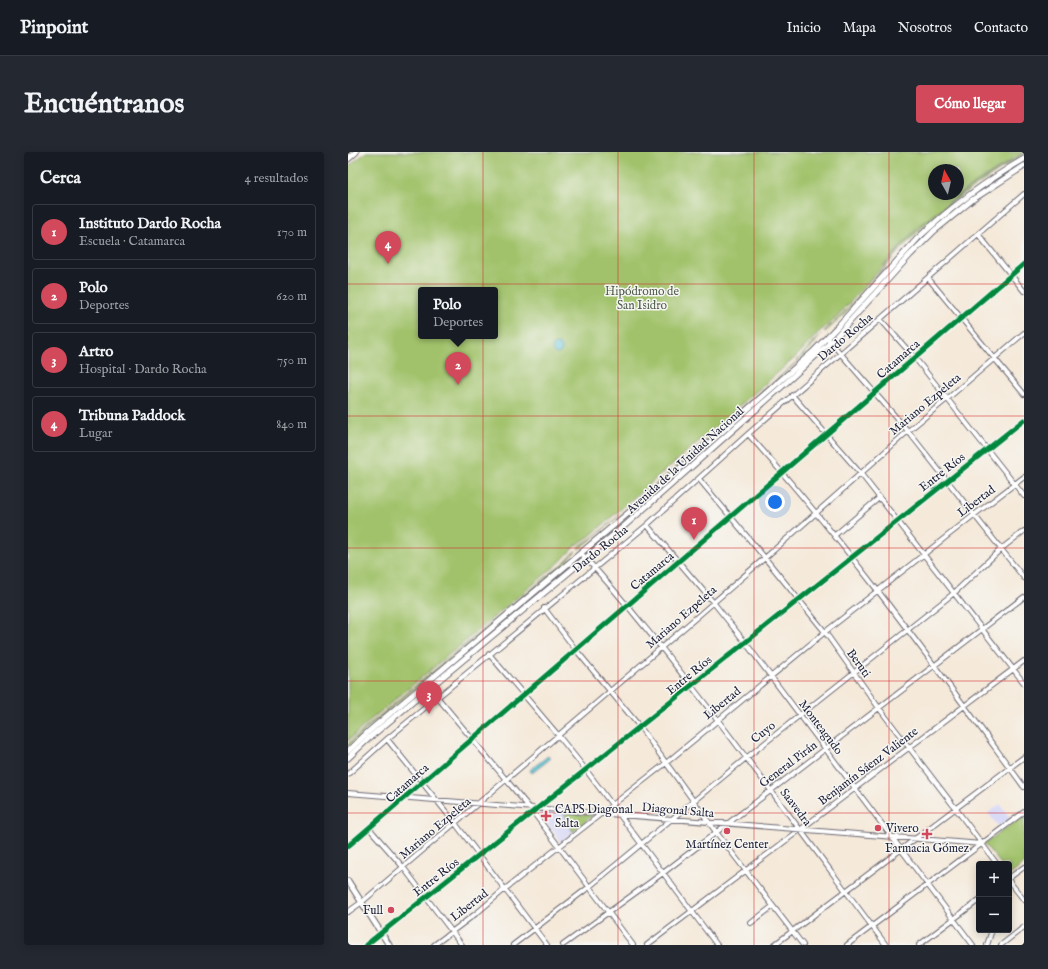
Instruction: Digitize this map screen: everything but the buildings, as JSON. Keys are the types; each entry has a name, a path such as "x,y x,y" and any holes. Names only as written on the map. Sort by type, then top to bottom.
{"main road":[{"path":"348,159 356,152"},
{"name":"Avenida de la Unidad Nacional","path":"348,751 368,732 645,500 829,340 888,269 926,230 969,195 1024,158"},
{"name":"Avenida de la Unidad Nacional","path":"348,758 369,738 622,528 829,340 928,236 972,200 1024,166"},
{"path":"348,881 390,945"}],"street":[{"name":"Dardo Rocha","path":"348,774 387,739 544,608 647,525 792,395 881,320 1024,194"},
{"path":"978,234 1024,292"},
{"name":"Catamarca","path":"348,846 1024,264"},
{"path":"928,278 1024,394"},
{"path":"881,320 915,358 1024,496"},
{"name":"Mariano Ezpeleta","path":"348,912 479,804 610,690 663,647 908,431 1024,333"},
{"path":"829,340 908,431 1024,578"},
{"path":"792,395 861,474 1024,683"},
{"name":"Entre Ríos","path":"366,945 425,897 480,856 798,599 1024,420"},
{"path":"748,434 835,535 1024,786"},
{"name":"Libertad","path":"434,945 478,912 666,762 825,632 974,515 1024,478"},
{"name":"Beruti","path":"698,479 825,632 879,708 995,861"},
{"path":"835,535 879,498"},
{"name":"Monteagudo","path":"647,525 714,602 974,945"},
{"name":"Cuyo","path":"513,945 590,887 746,758 954,593 1001,549 1024,531"},
{"name":"Saavedra","path":"581,553 663,647 886,945"},
{"name":"General Pirán","path":"563,945 663,873 1024,597"},
{"path":"544,608 576,650 640,727 716,832 803,945"},
{"path":"489,654 586,770 717,945"},
{"name":"Benjamín Sáenz Valiente","path":"647,945 1024,661"},
{"path":"438,698 530,808 633,945"},
{"path":"387,739 455,823 547,945"},
{"path":"774,945 1024,757"},
{"name":"Diagonal Salta","path":"348,793 913,840 982,844"},
{"path":"848,945 1024,812"},
{"path":"369,828 403,867 462,945"},
{"path":"1012,877 1024,867"},
{"path":"1012,884 1024,900"},
{"path":"919,945 976,902"},
{"path":"751,923 773,906"},
{"path":"1001,945 1024,927"},
{"path":"987,945 991,933"}],"shaded area":[{"path":"1000,804 1010,818 999,827 988,813"},
{"path":"539,811 564,813 573,832 561,842"}],"green space":[{"name":"Hipódromo de San Isidro","path":"366,152 1024,152 964,191 964,164 928,164 928,200 952,200 917,228 836,318 819,332 796,357 590,536 576,545 560,562 373,718 348,741 348,167"},
{"path":"1024,154 964,194 964,192"},
{"path":"1024,161 1024,164 937,227 919,242 835,335 834,334 919,239 973,194"},
{"path":"952,200 955,200 922,228 898,252 842,317 825,332 824,331 837,320 860,295 905,242"},
{"path":"821,334 812,347 795,364 644,496 592,539 579,549 578,548 625,511 795,363"},
{"path":"823,345 816,354 648,504 589,551 604,537"},
{"path":"575,551 564,564 372,724 348,747 348,744 371,723 563,563"},
{"path":"574,562 567,571 348,757 348,753 365,737"},
{"path":"564,813 593,815 573,832"},
{"path":"1024,815 1024,864 1012,873 1012,861 998,861 984,844"}],"water":[{"path":"555,344 559,344 561,345 561,353 555,354 552,351 552,347"},
{"path":"548,756 550,759 532,773 530,770"}],"cycle path":[{"path":"348,846 1024,264"},
{"path":"366,945 1024,420"}],"place":[{"name":"Tribuna Paddock","path":"388,264"},
{"name":"Polo","path":"458,385"},
{"name":"Instituto Dardo Rocha","path":"694,540"},
{"name":"Artro","path":"429,714"},
{"name":"CAPS Diagonal Salta","path":"546,816"},
{"name":"Vivero","path":"878,828"},
{"name":"Martínez Center","path":"727,831"},
{"name":"Farmacia Gómez","path":"927,834"},
{"name":"Full","path":"391,910"}]}
